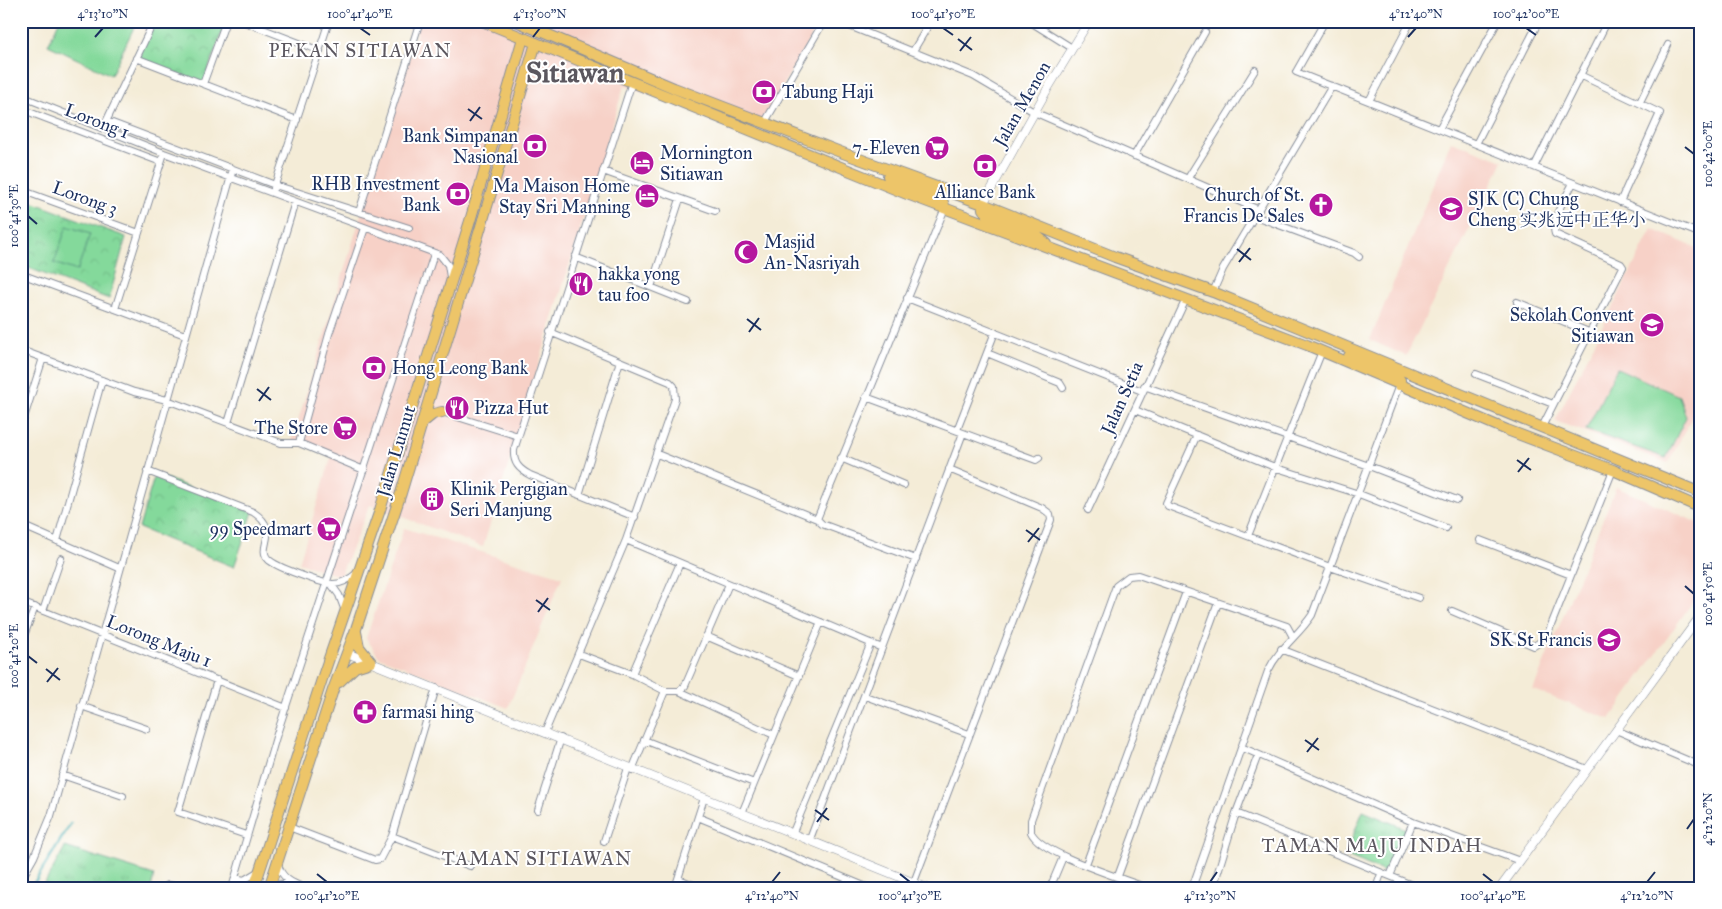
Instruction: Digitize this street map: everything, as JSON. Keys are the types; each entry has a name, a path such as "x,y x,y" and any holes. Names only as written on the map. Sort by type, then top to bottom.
{"main road":[{"path":"482,21 945,208 1307,345 1507,430 1599,464 1701,508"},
{"path":"516,21 530,24 542,31 674,88 983,204 1115,258 1213,292 1701,493"},
{"name":"Jalan Lumut","path":"270,888 333,690 356,629 394,514 536,43 548,21"},
{"name":"Jalan Lumut","path":"254,888 324,672 373,533 523,38 530,24"},
{"path":"843,153 902,182 937,196 942,200 945,208"},
{"path":"983,204 983,209 988,215 1036,235 1054,250"},
{"path":"1115,258 1133,270 1181,288 1184,290 1186,299"},
{"path":"1213,292 1213,298 1218,304 1264,322 1307,345"},
{"path":"1324,338 1337,351 1394,373 1400,380 1400,385"},
{"path":"1432,381 1432,391 1487,415 1507,430"},
{"path":"422,423 433,414 442,412 434,403 431,393"},
{"path":"1542,427 1544,432 1599,464"},
{"path":"386,486 394,486 399,483 408,469"},
{"path":"373,533 381,516 394,514"},
{"path":"324,672 334,659 347,653 342,644 341,624"},
{"path":"333,690 349,671 371,662 359,647 356,629"}],"street":[{"path":"103,129 154,21"},
{"path":"203,84 226,21"},
{"path":"242,21 320,51"},
{"path":"272,193 329,21"},
{"path":"359,212 420,21"},
{"path":"765,122 823,24 808,21"},
{"path":"837,21 973,76 1034,112 1259,210"},
{"path":"913,52 931,21"},
{"path":"1029,21 1072,48"},
{"name":"Jalan Menon","path":"983,204 1034,112 1089,21"},
{"path":"1325,21 1296,72 1701,234"},
{"path":"1369,101 1411,21"},
{"path":"1439,129 1498,21"},
{"path":"1476,144 1539,21"},
{"path":"1534,167 1606,24"},
{"path":"1134,156 1205,32"},
{"path":"1640,102 1668,45"},
{"path":"136,58 297,120"},
{"path":"1188,178 1255,70"},
{"path":"1580,75 1640,102 1657,111 1660,116 1620,202"},
{"path":"632,82 550,332 518,436 514,456 518,467 530,475 635,517"},
{"path":"1213,292 1223,269 1332,86"},
{"path":"21,96 164,153 434,254 445,259 448,264 450,282"},
{"name":"Lorong 1","path":"21,109 161,162"},
{"path":"107,121 275,185 409,228"},
{"path":"115,309 164,153"},
{"path":"21,880 30,864 50,816 232,169"},
{"path":"603,171 715,211"},
{"path":"1542,427 1623,267 1621,264 1555,234 1553,228 1573,183"},
{"name":"Lorong 3","path":"21,190 139,233"},
{"path":"651,288 680,199"},
{"path":"228,423 295,202"},
{"path":"817,519 945,208"},
{"path":"1255,216 1354,252 1358,257"},
{"path":"299,443 329,334 364,228"},
{"path":"232,888 246,835 286,708 329,584 434,254"},
{"path":"575,258 688,302"},
{"path":"21,274 185,335"},
{"path":"907,298 1143,389 1289,437 1456,500"},
{"name":"Jalan Setia","path":"1088,510 1186,299"},
{"path":"1516,302 1590,333"},
{"path":"545,732 626,540 676,399 674,386 670,382 550,332"},
{"path":"810,840 949,469 960,431 996,332"},
{"path":"21,350 102,380 167,400 281,443 299,443 364,470"},
{"path":"1248,536 1277,468 1322,351"},
{"path":"987,353 1060,383 1063,388"},
{"path":"21,427 43,358"},
{"path":"579,495 620,361"},
{"path":"1476,374 1553,404"},
{"path":"57,541 102,380"},
{"path":"1192,888 1268,670 1281,649 1306,625 1312,615 1400,385"},
{"path":"866,397 1036,460 1039,458"},
{"path":"1135,410 1277,468 1358,494 1446,528"},
{"path":"442,412 518,436"},
{"path":"1196,435 1166,504 1330,567 1419,598"},
{"path":"657,454 817,519 822,524 916,559"},
{"path":"841,458 904,485"},
{"path":"914,882 1051,520 1050,514 1042,508 949,469"},
{"path":"1452,611 1534,646 1546,638 1613,470"},
{"path":"147,471 253,512 266,523 268,530 265,552 267,559 329,584 339,595 346,613"},
{"path":"21,525 119,568"},
{"path":"626,540 882,648"},
{"path":"1480,540 1571,575"},
{"path":"43,611 61,558"},
{"path":"632,674 680,563"},
{"path":"329,584 345,581 360,571"},
{"path":"1146,888 1063,856 1032,836 1031,820 1116,586 1129,576 1138,575 1287,626 1293,637"},
{"path":"680,691 684,686 729,584"},
{"path":"1086,864 1186,592"},
{"name":"Lorong Maju 1","path":"21,602 286,708"},
{"path":"1118,876 1218,603"},
{"path":"21,643 35,607"},
{"path":"1500,888 1701,615"},
{"path":"742,813 821,622"},
{"path":"706,636 799,676"},
{"path":"793,832 871,643"},
{"path":"1281,649 1587,769"},
{"path":"347,653 561,738 630,769 793,832 927,888"},
{"path":"579,654 632,674 665,691 680,691 774,735"},
{"path":"217,680 178,812 246,835"},
{"path":"289,827 375,860 384,855 392,836 436,688"},
{"path":"604,841 630,769 665,691"},
{"path":"864,696 970,734"},
{"path":"81,706 148,729"},
{"path":"1616,730 1701,766"},
{"path":"538,810 561,738"},
{"path":"644,740 754,783"},
{"path":"1241,747 1413,822 1520,861"},
{"path":"1213,888 1236,813 1258,755"},
{"path":"62,775 123,796"},
{"path":"676,888 704,798"},
{"path":"1236,813 1419,888"},
{"path":"698,817 869,888"},
{"path":"1390,876 1413,822"},
{"path":"392,836 470,866"},
{"path":"1050,888 1063,856"},
{"path":"21,861 30,864"},
{"path":"278,863 281,873 305,888"},
{"path":"235,878 244,880 260,870"},
{"path":"1376,888 1382,874"},
{"path":"678,878 701,888"},
{"path":"270,888 287,883 296,884"},
{"path":"164,888 168,885 188,888"}],"shaded area":[{"path":"392,21 820,21 759,126 624,86 483,547 370,505 340,576 299,563 332,455 292,441 417,32"},
{"name":"SJK (C) Chung Cheng 实兆远中正华小","path":"1451,141 1503,161 1406,356 1370,340"},
{"name":"Sekolah Convent Sitiawan","path":"1652,229 1701,250 1701,400 1668,463 1555,421"},
{"name":"SK St Francis","path":"1616,487 1701,524 1701,590 1610,719 1533,690"},
{"path":"404,528 562,577 508,708 379,657 366,638"}],"green space":[{"path":"59,21 137,21 111,75 48,45"},
{"path":"154,21 226,21 203,84 136,58"},
{"path":"21,198 126,237 109,299 21,265"},
{"path":"67,226 90,234 77,271 54,263"},
{"path":"1617,368 1679,396 1686,417 1666,458 1586,430"},
{"path":"155,474 253,512 234,567 139,528"},
{"path":"1363,811 1406,829 1387,873 1345,855"},
{"path":"65,847 154,875 151,888 42,888"}],"waterway":[{"path":"31,888 71,823"}],"place":[{"name":"Tabung Haji","path":"764,92"},
{"name":"Bank Simpanan Nasional","path":"535,146"},
{"name":"7-Eleven","path":"937,148"},
{"name":"Mornington Sitiawan","path":"642,163"},
{"name":"Alliance Bank","path":"985,166"},
{"name":"RHB Investment Bank","path":"458,194"},
{"name":"Ma Maison Home Stay Sri Manning","path":"647,196"},
{"name":"Church of St. Francis De Sales","path":"1321,205"},
{"name":"SJK (C) Chung Cheng 实兆远中正华小","path":"1451,209"},
{"name":"Masjid An-Nasriyah","path":"746,252"},
{"name":"hakka yong tau foo","path":"581,284"},
{"name":"Sekolah Convent Sitiawan","path":"1652,325"},
{"name":"Hong Leong Bank","path":"374,368"},
{"name":"Pizza Hut","path":"457,408"},
{"name":"The Store","path":"345,428"},
{"name":"Klinik Pergigian Seri Manjung","path":"432,499"},
{"name":"99 Speedmart","path":"329,529"},
{"name":"SK St Francis","path":"1609,640"},
{"name":"farmasi hing","path":"365,712"}],"district":[{"name":"PEKAN SITIAWAN","path":"360,50"},
{"name":"Sitiawan","path":"575,72"},
{"name":"TAMAN MAJU INDAH","path":"1372,845"},
{"name":"TAMAN SITIAWAN","path":"537,858"}]}
